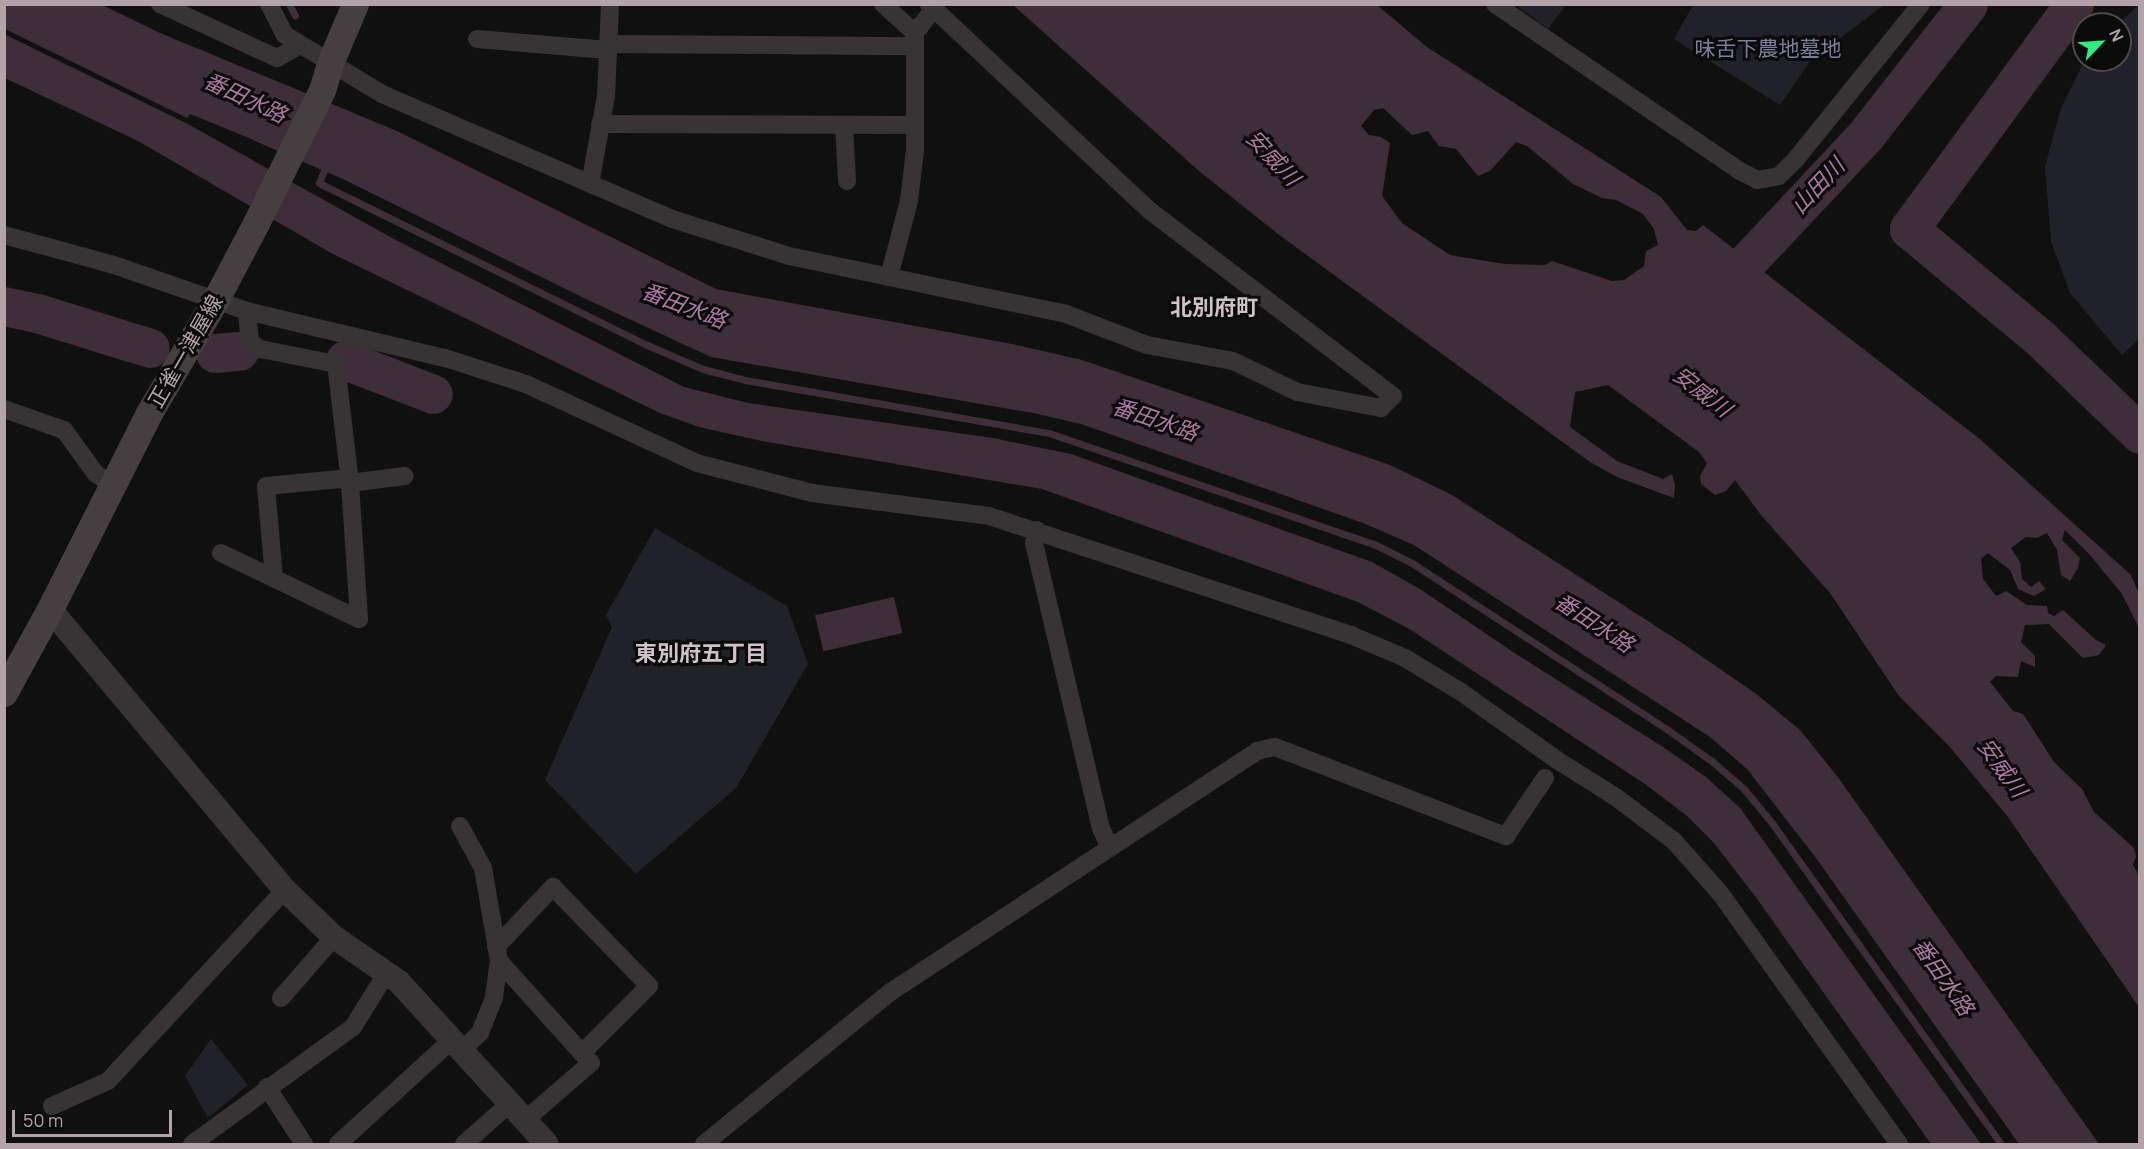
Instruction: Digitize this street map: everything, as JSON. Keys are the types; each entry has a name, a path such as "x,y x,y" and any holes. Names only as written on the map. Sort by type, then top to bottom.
{"main road":[{"name":"正雀一津屋線","path":"4,693 50,609 149,413 216,299 256,223 322,90 330,63 355,4"}],"street":[{"path":"160,4 277,58 300,45"},
{"path":"269,4 285,35 382,94 672,219 789,256 889,277 1066,314 1147,345 1233,361 1297,392 1381,408 1393,396 1150,211 932,7 915,39 915,125 909,201 889,277"},
{"path":"590,184 606,96 610,4"},
{"path":"883,4 915,39"},
{"path":"1495,4 1738,170 1758,180 1779,176 1796,159 1921,4"},
{"path":"477,39 608,47 915,39"},
{"path":"600,124 915,125"},
{"path":"844,125 847,181"},
{"path":"4,234 47,244 247,311 445,358 526,384 698,463 812,494 990,516 1353,636 1405,658 1461,692 1617,798 1674,841 1720,893 1899,1144"},
{"path":"222,553 359,618 350,483 336,364 260,349 250,342 247,311"},
{"path":"4,409 64,430 96,474 113,485"},
{"path":"274,578 266,486 341,479 350,483 405,476"},
{"path":"1037,530 1034,543 1039,565 1101,828 1110,848"},
{"path":"50,609 285,890 334,937 399,982 547,1144"},
{"path":"704,1144 889,993 1257,751 1275,747 1506,836 1545,778"},
{"path":"338,1144 456,1046 480,1033 494,998 498,954 483,868 460,826"},
{"path":"498,954 553,887 649,986 582,1053"},
{"path":"52,1106 108,1081 285,890"},
{"path":"281,998 334,937"},
{"path":"464,1144 591,1063 498,954"},
{"path":"192,1144 352,1027 386,974"},
{"path":"267,1087 304,1144"}],"green space":[{"path":"1516,5 1566,5 1548,29"},
{"name":"味舌下農地墓地","path":"1693,5 1884,5 1810,61 1780,105 1674,39"},
{"path":"2137,6 2140,9 2140,338 2122,355 2070,293 2051,241 2045,167 2061,108 2079,72 2132,72 2131,12"},
{"path":"655,528 787,606 808,664 736,788 636,874 545,780 612,627 606,615"},
{"path":"211,1039 248,1085 208,1118 185,1076"}],"water":[{"name":"番田水路","path":"4,5 102,5 160,33 397,131 716,289 1012,344 1082,360 1390,465 1452,495 1685,645 1755,693 1800,730 1837,776 2099,1144 2019,1144 1816,858 1747,769 1710,737 1414,545 1363,523 1081,424 1033,413 711,357 588,300 345,180 190,114 187,118 5,29"},
{"name":"安威川","path":"1013,5 1377,5 1427,47 1661,197 1687,230 1696,231 1703,225 1981,440 2131,575 2139,594 2139,628 2122,594 2090,555 2065,530 2062,540 2080,558 2078,568 2070,581 2061,575 2057,550 2047,533 2037,538 2026,537 2011,548 2020,562 2022,579 2031,587 2039,581 2046,589 2034,596 2018,589 2010,570 1988,553 1981,559 1983,579 1996,596 2006,591 2027,605 2047,606 2048,613 2054,616 2063,610 2096,640 2106,645 2099,655 2083,658 2049,624 2025,625 2021,642 2035,656 2035,667 2021,661 2018,677 1996,676 1990,682 2013,711 2023,714 2054,762 2082,789 2094,812 2134,848 2136,857 2133,865 2140,877 2139,1007 2008,817 1949,746 1899,696 1830,593 1761,515 1735,480 1726,491 1715,495 1701,484 1700,476 1707,463 1699,452 1608,385 1575,392 1570,427 1617,461 1663,479 1672,474 1675,485 1674,498 1617,477 1590,462 1278,234 1199,171","holes":["1383,108 1412,135 1428,131 1439,146 1456,149 1478,176 1490,171 1516,142 1527,146 1573,184 1602,198 1616,200 1643,214 1654,229 1658,245 1646,251 1644,266 1624,280 1612,281 1552,261 1545,265 1504,264 1450,255 1402,223 1382,196 1390,143 1381,137 1369,135 1361,126 1374,110"]},
{"path":"4,34 186,123 392,238 684,387 748,403 993,438 1071,454 1372,562 1420,589 1516,654 1666,749 1706,777 1740,808 1981,1144 1931,1144 1755,896 1714,843 1686,815 1645,784 1411,630 1358,602 1042,489 762,441 699,427 660,413 331,253 138,141 5,78"},
{"path":"894,597 902,633 823,651 815,615"}],"waterway":[{"path":"289,4 295,16"},
{"name":"山田川","path":"1712,299 1865,136 1968,4"},
{"path":"2074,4 1909,229 2041,339 2140,434"},
{"path":"326,165 319,183 647,345 703,369 745,380 1049,433 1374,544 1412,563 1668,730 1713,762 1744,789 1772,823 2001,1144"},
{"path":"4,306 37,313 150,348"},
{"path":"215,353 239,351"},
{"path":"345,360 433,394"}],"district":[{"name":"北別府町","path":"1214,308"},
{"name":"東別府五丁目","path":"701,654"}]}
